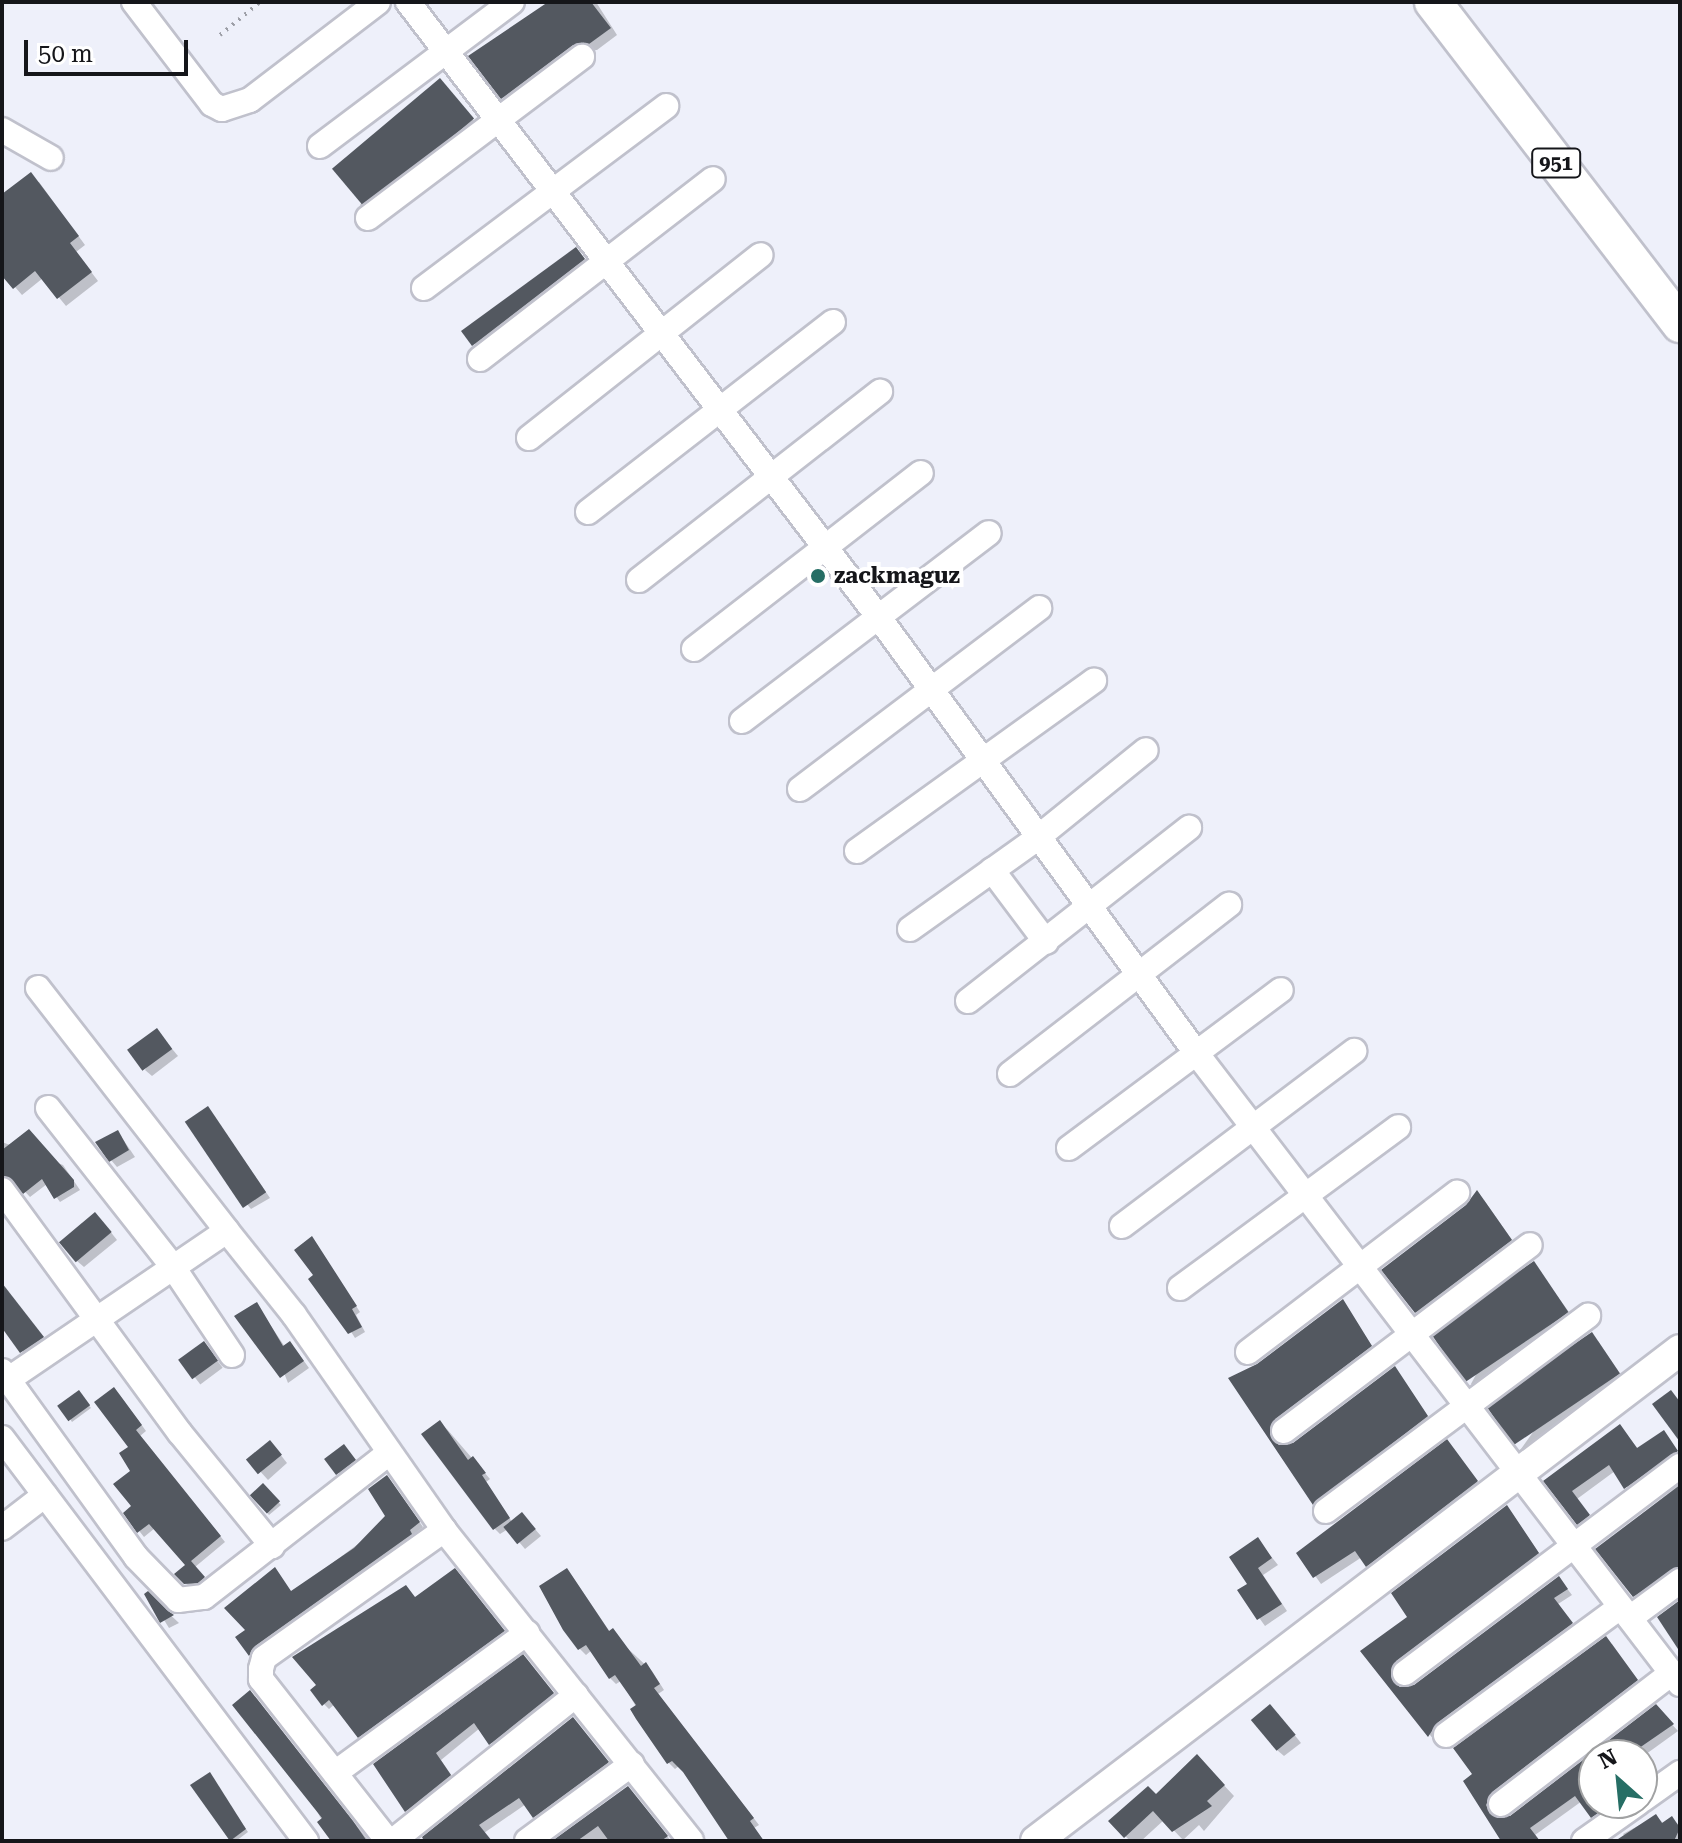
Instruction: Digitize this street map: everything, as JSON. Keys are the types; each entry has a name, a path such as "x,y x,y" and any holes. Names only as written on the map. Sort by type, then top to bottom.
{"main road":[{"name":"951","path":"1433,2 1680,324"}],"street":[{"path":"134,2 212,104 222,109 250,100 378,2"},
{"path":"408,2 555,190 659,333 880,619 1138,977 1517,1477 1676,1679 1501,1804"},
{"path":"320,146 445,49 512,2"},
{"path":"368,218 582,57"},
{"path":"424,288 666,106"},
{"path":"2,130 51,158"},
{"path":"480,359 607,264 713,179"},
{"path":"529,438 761,255"},
{"path":"588,512 833,322"},
{"path":"639,580 880,392"},
{"path":"694,649 921,473"},
{"path":"742,721 880,619 989,533"},
{"path":"800,789 1039,608"},
{"path":"857,851 1094,681"},
{"path":"910,929 1036,839 1146,750"},
{"path":"968,1001 1090,910 1189,828"},
{"path":"992,870 1046,942"},
{"path":"1010,1074 1229,905"},
{"path":"38,988 294,1315 444,1530 632,1764 688,1840"},
{"path":"1069,1148 1281,990"},
{"path":"1122,1226 1354,1051"},
{"path":"48,1108 173,1267 232,1355"},
{"path":"1180,1288 1398,1127"},
{"path":"2,1190 99,1317 180,1433 272,1546"},
{"path":"1248,1352 1457,1193"},
{"path":"227,1231 99,1317 5,1375 136,1557 178,1600 204,1597 389,1453"},
{"path":"1284,1431 1530,1245"},
{"path":"1326,1511 1588,1316"},
{"path":"1036,1841 1680,1350"},
{"path":"2,1438 298,1838"},
{"path":"1405,1673 1680,1466"},
{"path":"2,1528 45,1495"},
{"path":"444,1530 264,1658 261,1679 335,1773 391,1841 576,1695"},
{"path":"1446,1735 1625,1612 1680,1581"},
{"path":"335,1773 527,1633"},
{"path":"527,1841 632,1764"},
{"path":"1658,1789 1680,1773"},
{"path":"1584,1841 1616,1819"}],"path":[{"path":"220,35 260,2"}],"building":[{"path":"548,2 591,2 611,28 589,44 573,45 501,99 468,56"},
{"path":"440,78 474,119 366,209 332,169"},
{"path":"31,172 79,236 70,243 92,272 57,299 35,271 13,289 2,276 2,194"},
{"path":"576,247 585,259 472,346 461,331"},
{"path":"157,1028 172,1049 142,1071 127,1050"},
{"path":"208,1106 266,1192 243,1208 185,1122"},
{"path":"29,1129 74,1180 74,1187 54,1199 42,1179 23,1194 2,1175 2,1150"},
{"path":"118,1130 129,1150 109,1162 95,1142"},
{"path":"1477,1190 1512,1240 1415,1313 1381,1270 1466,1205"},
{"path":"95,1212 112,1232 76,1262 59,1242"},
{"path":"312,1236 357,1306 352,1309 362,1327 348,1334 308,1279 313,1275 294,1250"},
{"path":"1534,1261 1569,1312 1464,1383 1430,1331"},
{"path":"2,1283 44,1337 20,1353 2,1328"},
{"path":"1343,1299 1372,1346 1275,1419 1272,1439 1279,1445 1293,1443 1395,1366 1428,1416 1313,1505 1228,1378 1257,1364"},
{"path":"257,1302 283,1346 290,1341 304,1361 280,1378 234,1316"},
{"path":"1592,1332 1620,1373 1513,1446 1485,1404"},
{"path":"204,1341 218,1360 192,1379 178,1360"},
{"path":"114,1387 142,1425 136,1430 221,1536 191,1561 205,1577 198,1583 184,1584 174,1574 185,1565 149,1524 137,1533 123,1513 131,1506 113,1484 130,1471 119,1453 128,1447 94,1402"},
{"path":"79,1390 90,1405 68,1421 57,1406"},
{"path":"1671,1390 1680,1402 1680,1442 1652,1404"},
{"path":"440,1420 468,1460 473,1456 486,1473 482,1475 510,1518 493,1530 421,1434"},
{"path":"1620,1424 1637,1448 1664,1430 1678,1451 1624,1489 1609,1465 1572,1491 1590,1515 1577,1525 1543,1481"},
{"path":"1447,1439 1478,1481 1366,1567 1355,1551 1313,1578 1296,1553"},
{"path":"270,1440 282,1455 258,1474 246,1460"},
{"path":"344,1444 356,1460 336,1475 324,1459"},
{"path":"387,1475 420,1522 410,1530 412,1534 255,1646 249,1656 235,1637 245,1630 224,1608 275,1567 291,1591 354,1548 385,1516 368,1489"},
{"path":"263,1483 280,1501 267,1514 250,1495"},
{"path":"1680,1485 1680,1566 1633,1597 1595,1549"},
{"path":"1507,1505 1539,1553 1396,1661 1393,1681 1400,1687 1414,1685 1559,1576 1568,1589 1554,1598 1573,1623 1437,1723 1428,1737 1360,1651 1407,1617 1391,1593"},
{"path":"522,1512 536,1529 517,1544 503,1527"},
{"path":"1258,1537 1272,1558 1258,1568 1282,1604 1257,1620 1237,1590 1247,1584 1229,1557"},
{"path":"455,1568 505,1631 358,1738 329,1700 322,1706 310,1690 316,1685 292,1657 406,1585 415,1597"},
{"path":"567,1568 609,1631 613,1628 641,1666 646,1662 660,1684 654,1688 754,1818 750,1821 764,1841 729,1841 683,1772 672,1761 667,1764 636,1719 630,1709 636,1705 615,1675 609,1679 586,1645 578,1650 563,1630 539,1586"},
{"path":"148,1591 174,1615 160,1623 144,1594"},
{"path":"1680,1600 1680,1652 1657,1617"},
{"path":"1606,1636 1638,1680 1492,1792 1486,1805 1490,1814 1510,1816 1578,1764 1578,1800 1575,1796 1530,1828 1540,1841 1501,1841 1463,1781 1472,1774 1453,1748"},
{"path":"523,1654 554,1693 489,1745 474,1723 436,1753 451,1775 405,1812 373,1764"},
{"path":"250,1690 367,1841 331,1841 317,1822 322,1818 232,1705"},
{"path":"1270,1704 1296,1735 1277,1751 1251,1720"},
{"path":"1656,1704 1674,1724 1652,1739 1610,1739"},
{"path":"573,1717 609,1762 533,1818 519,1798 479,1825 492,1841 424,1841 422,1837"},
{"path":"1197,1754 1225,1785 1207,1801 1212,1806 1172,1832 1153,1811 1124,1838 1108,1821 1148,1786 1156,1794"},
{"path":"210,1772 246,1829 230,1841 190,1785"},
{"path":"628,1786 668,1836 661,1841 609,1841 598,1826 577,1841 552,1841"},
{"path":"1672,1816 1680,1828 1674,1841 1615,1841 1648,1819 1658,1817 1662,1823"}],"place":[{"name":"zackmaguz","path":"818,576"}]}
